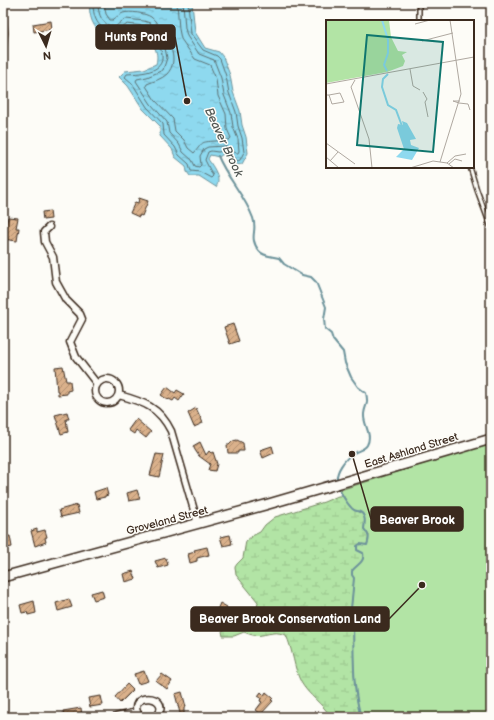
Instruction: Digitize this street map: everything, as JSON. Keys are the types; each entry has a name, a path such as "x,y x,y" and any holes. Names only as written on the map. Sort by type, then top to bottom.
{"main road":[{"name":"East Ashland Street","path":"337,484 491,439"},
{"name":"Groveland Street","path":"3,577 198,524 337,484"}],"street":[{"path":"49,227 44,232 46,242 53,258 56,282 66,300 80,314 82,319 70,342 76,357 96,384"},
{"path":"107,378 114,381 119,387 119,395 112,402 108,403 100,401 95,395 94,391 96,384 107,378"},
{"path":"119,395 140,401 155,410 165,420 171,431 198,524"},
{"path":"116,717 138,715 137,708 140,701 147,698 154,699 159,705 159,713 157,717"}],"lane":[{"path":"419,3 419,20"},
{"path":"470,168 491,228"}],"green space":[{"path":"491,443 491,717 361,717 355,683 353,624 346,618 347,613 351,609 354,578 352,571 363,559 363,553 357,550 357,546 360,544 367,545 369,535 364,529 365,522 363,515 351,507 340,490"},
{"path":"338,496 345,496 363,502 449,717 331,717 301,682 286,635 275,633 256,635 244,632 234,636 223,636 222,631 253,615 257,609 258,602 236,575 235,567 243,558 246,541 260,532 265,525 275,517 324,502"}],"water":[{"path":"90,3 192,3 195,32 205,48 219,52 223,57 230,75 233,92 240,111 246,137 248,153 242,164 236,165 223,154 219,157 210,155 208,159 218,180 216,187 199,176 190,176 187,172 186,166 175,157 172,149 160,136 160,126 143,109 128,86 119,77 125,71 144,69 156,64 157,54 152,42 143,30 127,28 117,37 100,32 92,21"}],"building":[{"path":"3,16 7,16 8,33 6,53 3,53"},
{"path":"51,21 52,29 34,32 33,24"},
{"path":"139,198 148,201 142,216 140,215 139,217 130,213 135,202 138,203"},
{"path":"50,211 51,219 43,220 42,212"},
{"path":"8,217 18,218 16,228 19,228 17,241 3,239"},
{"path":"233,324 239,341 230,344 224,327"},
{"path":"63,366 66,381 70,381 71,390 67,391 67,394 58,395 55,367"},
{"path":"167,387 175,393 177,390 184,394 179,401 175,398 173,401 168,400 161,395"},
{"path":"196,408 203,423 194,427 188,413"},
{"path":"67,412 69,419 66,419 68,432 61,434 55,415"},
{"path":"136,419 151,432 146,438 136,430 134,434 128,430"},
{"path":"237,440 243,443 244,451 238,451 238,453 228,453 227,445"},
{"path":"200,442 206,455 209,451 211,453 213,452 217,464 215,471 208,470 210,464 199,456 195,450 193,446"},
{"path":"272,446 274,453 263,458 260,450"},
{"path":"156,454 164,455 159,477 150,475"},
{"path":"106,488 108,495 96,499 94,492"},
{"path":"137,490 140,499 129,501 127,493"},
{"path":"77,505 79,513 61,517 59,510"},
{"path":"37,529 37,532 45,530 47,537 45,538 46,542 35,546 31,531"},
{"path":"230,535 232,544 223,546 220,537"},
{"path":"10,536 12,547 3,549 3,537"},
{"path":"207,547 209,555 197,558 197,561 190,563 188,554 195,552 194,550"},
{"path":"166,558 168,565 158,568 155,561"},
{"path":"133,571 136,579 125,582 123,574"},
{"path":"102,590 104,597 94,600 91,593"},
{"path":"69,599 72,607 58,611 56,603"},
{"path":"34,601 36,613 28,615 27,612 22,613 20,605"},
{"path":"220,603 227,607 222,619 215,615"},
{"path":"144,671 148,681 138,684 134,674"},
{"path":"162,674 172,681 167,689 156,681"},
{"path":"127,684 133,690 120,703 115,697"},
{"path":"182,692 186,707 184,708 184,717 181,717 175,694"},
{"path":"261,692 264,695 266,692 273,698 271,700 273,701 261,714 256,710 262,702 260,701 261,698 258,696"},
{"path":"101,696 103,705 90,707 88,698"},
{"path":"81,708 82,716 64,717 63,711"}],"waterway":[{"name":"Beaver Brook","path":"218,156 226,172 250,210 254,223 254,241 259,251 266,255 279,258 284,264 302,275 311,277 316,282 326,307 324,319 325,329 331,334 333,340 343,352 345,363 351,377 358,387 366,393 367,403 364,411 364,418 369,441 364,448 351,455 344,462 339,470 337,482"},
{"name":"Beaver Brook","path":"338,486 342,495 350,506 354,510 362,513 365,521 364,529 368,536 367,545 360,544 357,546 357,550 363,553 363,559 352,571 354,578 351,609 347,613 346,618 353,624 355,683 361,717"}],"place":[{"name":"Hunts Pond","path":"187,101"},
{"name":"Beaver Brook","path":"352,454"},
{"name":"Beaver Brook Conservation Land","path":"422,585"}]}
